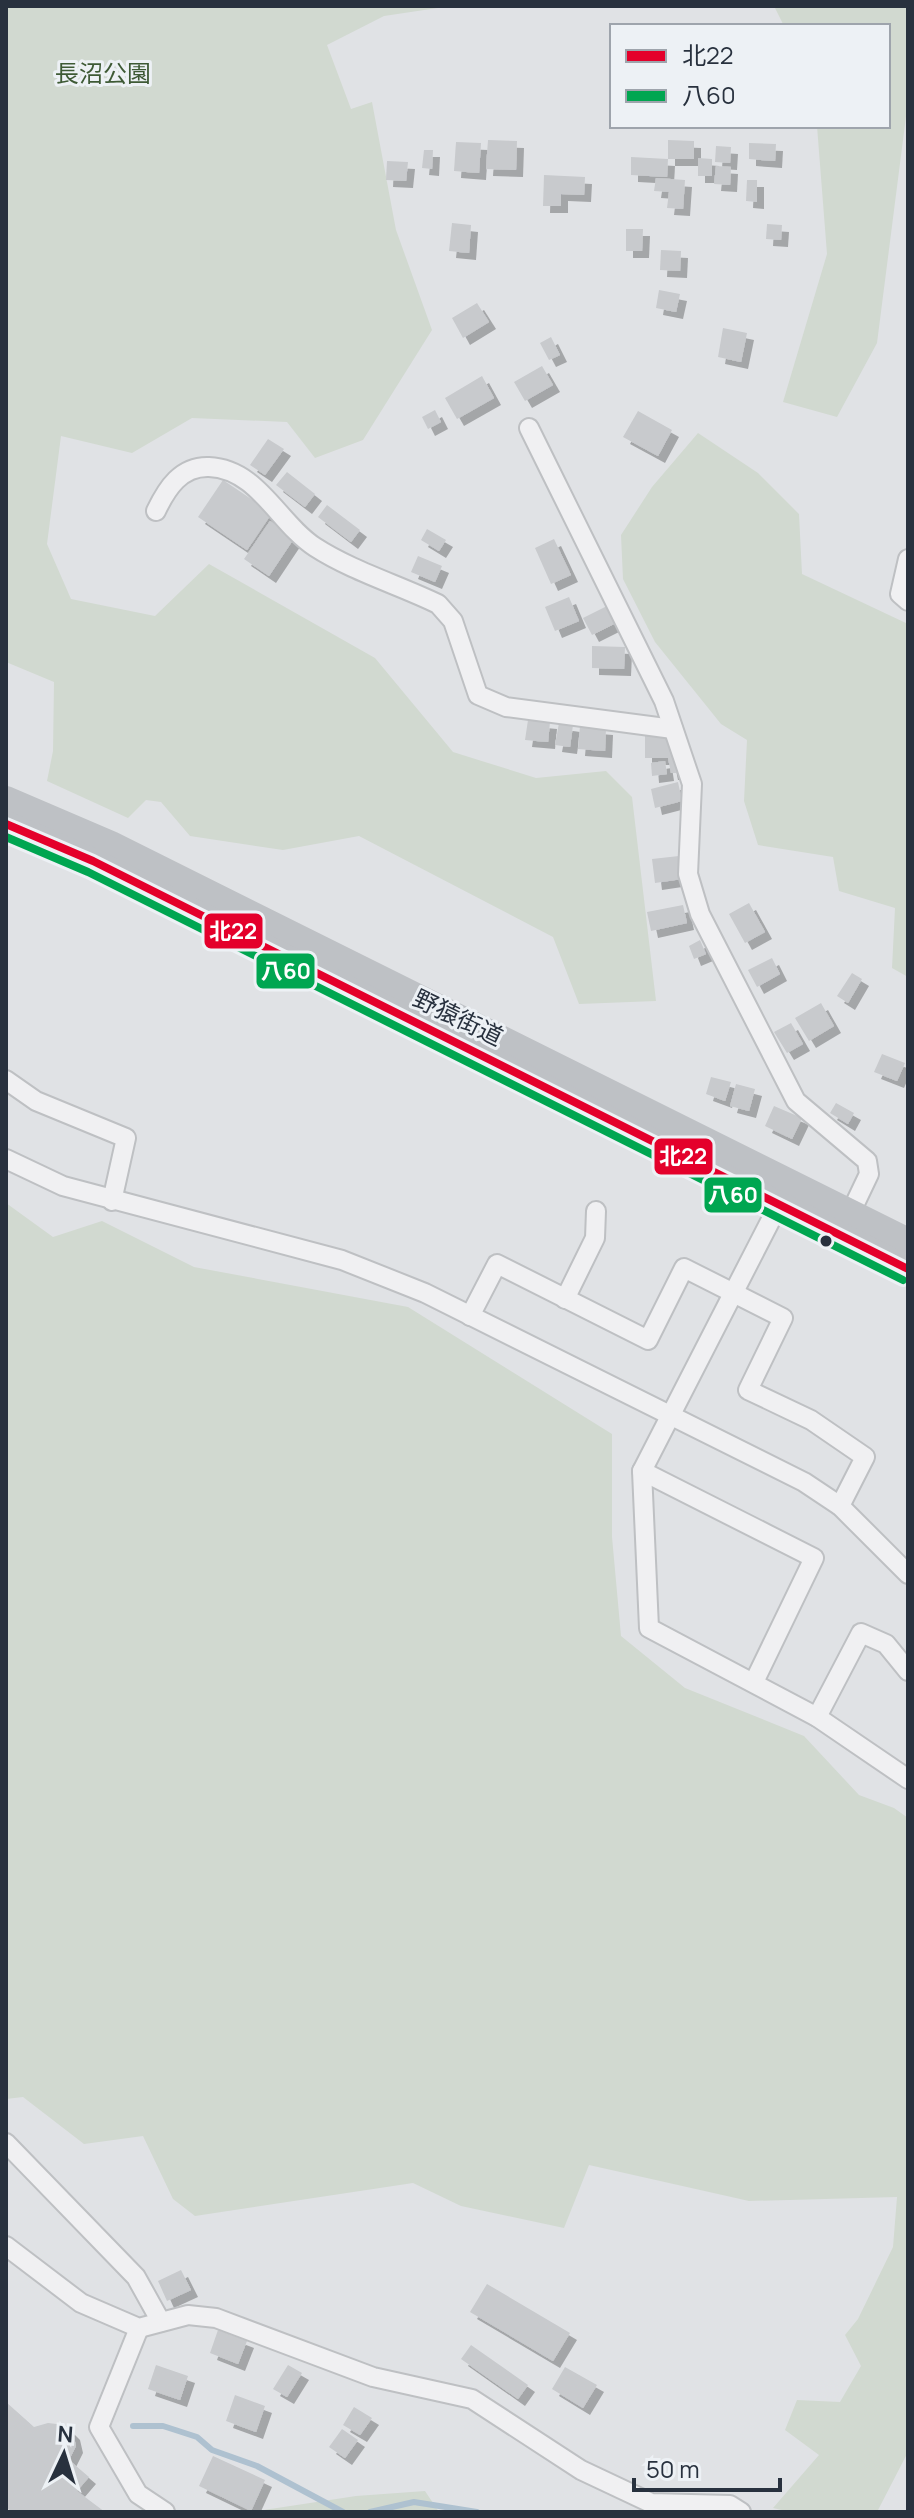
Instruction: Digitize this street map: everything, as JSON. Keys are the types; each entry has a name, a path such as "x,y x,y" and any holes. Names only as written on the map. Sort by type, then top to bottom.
{"main road":[{"name":"野猿街道","path":"6,799 111,844 908,1241"},
{"name":"野猿街道","path":"6,824 93,861 908,1269"}],"street":[{"path":"529,428 647,664 673,729 692,784 688,874 700,914 796,1101 867,1161 869,1174 850,1214"},
{"path":"156,511 168,486 186,472 198,467 226,468 259,491 313,546 438,604 453,621 478,695 506,707 673,729"},
{"path":"908,559 900,594 908,601"},
{"path":"6,1080 36,1101 126,1138 112,1201"},
{"path":"6,1159 63,1186 342,1260 425,1293 804,1482 840,1506 908,1574"},
{"path":"779,1204 672,1418 642,1471 649,1628 817,1717 908,1779"},
{"path":"565,1299 595,1238 596,1211"},
{"path":"470,1316 497,1264 648,1340 684,1268 783,1318 748,1390 811,1420 865,1457 840,1506"},
{"path":"642,1471 814,1558 754,1682"},
{"path":"817,1717 861,1633 886,1644 908,1671"},
{"path":"6,2143 136,2277 161,2322"},
{"path":"6,2246 81,2303 139,2328 188,2315 216,2318 373,2377 472,2399 613,2488 651,2503 730,2505 741,2512"},
{"path":"139,2328 99,2427 138,2494 165,2512"}],"green space":[{"name":"長沼公園","path":"6,6 451,6 384,16 327,45 351,109 372,102 396,230 432,330 363,440 315,458 287,422 192,418 132,453 61,436 47,544 71,599 155,616 209,564 375,658 453,752 536,778 606,771 632,797 656,1001 579,1004 553,937 359,836 283,850 190,836 161,802 146,800 128,818 47,781 53,751 54,682 6,662"},
{"path":"774,6 908,6 908,101 877,343 837,417 783,402 827,254 817,128 890,128 890,24 783,24"},
{"path":"698,433 758,473 799,514 802,574 908,624 908,977 892,968 895,908 839,891 833,857 758,845 744,801 747,740 721,724 655,642 623,579 621,535 652,487"},
{"path":"6,1203 53,1237 102,1221 194,1267 408,1307 612,1434 612,1537 621,1636 685,1688 804,1736 859,1795 894,1808 908,1818 908,2452 877,2512 790,2512 773,2508 819,2455 785,2430 797,2400 840,2402 861,2366 845,2335 858,2319 893,2247 897,2197 749,2201 589,2165 564,2228 461,2206 413,2183 195,2216 173,2199 143,2136 84,2144 23,2097 6,2099"},
{"path":"425,2491 439,2512 251,2512 356,2496"}],"building":[{"path":"488,140 517,141 516,170 486,169"},
{"path":"668,140 694,141 694,159 668,159"},
{"path":"456,142 481,143 479,173 454,171"},
{"path":"749,143 776,144 775,161 749,159"},
{"path":"716,146 731,147 730,163 715,162"},
{"path":"424,150 433,150 432,169 422,168"},
{"path":"631,157 668,159 667,177 631,175"},
{"path":"698,158 712,159 712,176 698,176"},
{"path":"387,161 408,162 406,181 386,180"},
{"path":"716,166 731,167 730,185 714,184"},
{"path":"544,175 585,177 584,195 561,194 561,206 543,206"},
{"path":"656,178 685,180 683,209 667,208 669,192 654,191"},
{"path":"747,180 757,180 757,202 746,201"},
{"path":"452,223 471,225 469,253 449,251"},
{"path":"767,224 782,225 781,240 766,239"},
{"path":"626,229 643,229 642,251 626,251"},
{"path":"661,250 681,251 680,271 660,270"},
{"path":"659,290 680,294 676,312 656,308"},
{"path":"477,303 489,322 463,338 452,318"},
{"path":"723,328 747,333 741,362 718,357"},
{"path":"551,337 560,355 549,360 540,343"},
{"path":"542,366 553,385 525,401 514,382"},
{"path":"482,376 494,398 457,419 445,398"},
{"path":"435,410 441,422 428,429 422,417"},
{"path":"638,411 672,430 658,456 623,437"},
{"path":"268,439 284,449 265,475 250,465"},
{"path":"287,472 315,494 305,507 276,485"},
{"path":"223,480 272,513 247,550 198,517"},
{"path":"327,505 360,530 351,542 318,517"},
{"path":"270,521 295,537 269,576 244,559"},
{"path":"427,529 446,540 439,551 421,540"},
{"path":"554,539 571,575 551,584 535,548"},
{"path":"418,556 442,566 435,582 411,572"},
{"path":"569,597 579,621 555,631 545,607"},
{"path":"607,606 616,623 592,635 583,618"},
{"path":"592,646 625,647 624,669 592,668"},
{"path":"528,720 550,722 548,742 525,740"},
{"path":"559,723 573,725 570,747 555,745"},
{"path":"580,726 606,728 605,751 578,749"},
{"path":"645,731 667,733 682,773 671,773 668,758 645,758"},
{"path":"665,761 667,774 652,776 651,763"},
{"path":"678,782 682,801 655,808 651,789"},
{"path":"679,856 682,879 655,883 652,859"},
{"path":"749,903 765,932 745,943 729,914"},
{"path":"683,905 687,923 651,931 647,912"},
{"path":"700,940 706,954 694,959 689,946"},
{"path":"772,958 780,974 757,987 748,970"},
{"path":"852,973 862,979 848,1003 837,996"},
{"path":"821,1003 834,1026 809,1041 795,1018"},
{"path":"791,1023 803,1044 787,1053 774,1032"},
{"path":"882,1054 905,1063 897,1081 874,1072"},
{"path":"711,1077 731,1082 725,1101 706,1094"},
{"path":"736,1084 755,1089 749,1111 730,1106"},
{"path":"836,1103 854,1113 848,1124 830,1113"},
{"path":"774,1106 802,1118 792,1139 765,1126"},
{"path":"181,2270 191,2290 167,2301 158,2281"},
{"path":"487,2284 570,2333 553,2361 470,2312"},
{"path":"218,2330 247,2341 238,2364 210,2353"},
{"path":"471,2345 528,2385 518,2399 461,2359"},
{"path":"156,2365 188,2376 180,2400 148,2389"},
{"path":"288,2365 302,2373 287,2397 273,2389"},
{"path":"565,2367 597,2385 583,2408 552,2389"},
{"path":"235,2395 265,2406 256,2432 226,2421"},
{"path":"6,2402 34,2427 48,2423 65,2425 73,2433 76,2446 69,2460 89,2477 77,2491 105,2512 12,2512 6,2507"},
{"path":"354,2407 372,2418 360,2435 343,2425"},
{"path":"342,2429 358,2440 345,2458 329,2447"},
{"path":"213,2456 265,2480 251,2511 199,2486"}],"waterway":[{"path":"133,2426 163,2426 197,2437 212,2450 257,2466 343,2512"},
{"path":"370,2512 414,2502 477,2512"}],"transit line":[{"name":"北22","path":"6,824 93,861 908,1269"},
{"name":"八60","path":"6,837 88,872 903,1280"}]}
